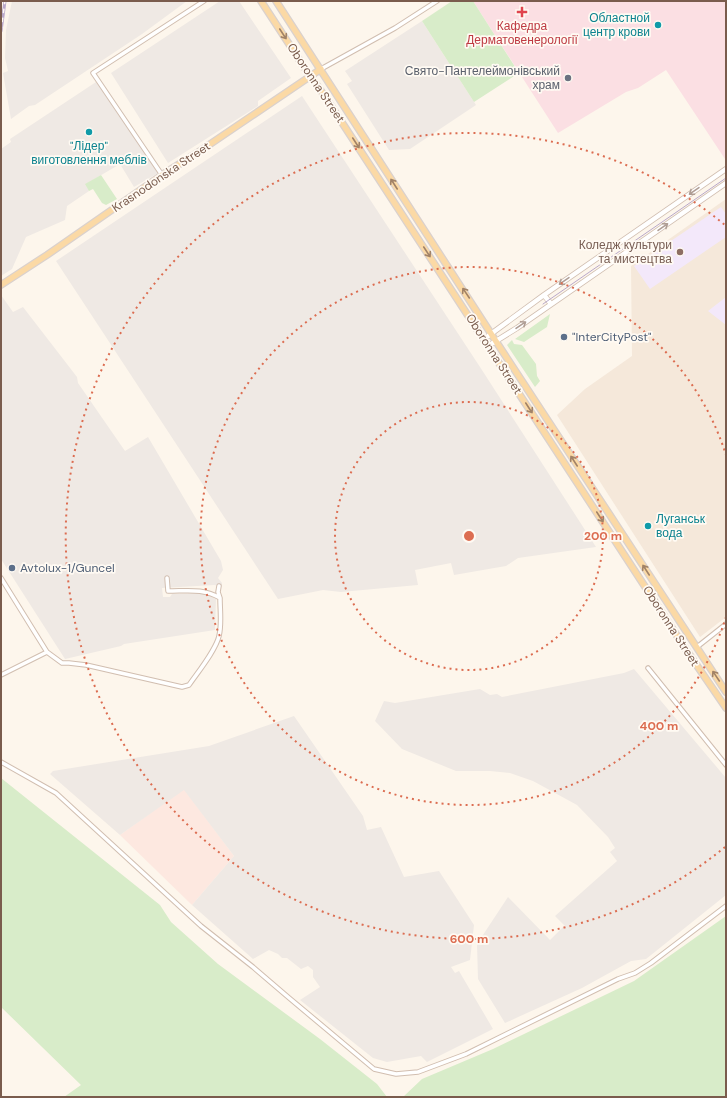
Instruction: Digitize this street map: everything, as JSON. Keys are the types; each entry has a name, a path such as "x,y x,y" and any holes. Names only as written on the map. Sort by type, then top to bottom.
{"main road":[{"name":"Oboronna Street","path":"261,1 484,339 687,651 726,708"},
{"name":"Oboronna Street","path":"276,1 378,160 479,313 491,334 726,692"},
{"name":"Krasnodonska Street","path":"1,285 162,175 198,153 321,70"}],"street":[{"path":"162,175 93,73 204,1"},
{"path":"321,70 395,28 437,1"},
{"path":"484,339 544,295 726,169"},
{"path":"488,346 726,183"},
{"path":"544,295 551,304"},
{"path":"1,578 47,652 62,663 86,665 182,686 189,685 219,638 221,622 220,598 218,592 219,586"},
{"path":"167,578 168,591 201,591 210,593 220,598"},
{"path":"697,647 726,624"},
{"path":"722,627 726,632"},
{"path":"1,675 47,652"},
{"path":"648,668 726,765"},
{"path":"1,762 56,793 201,926 253,967 374,1069 396,1074 418,1072 466,1054 618,979 636,973 726,906"}],"shaded area":[{"path":"12,1 187,1 142,34 35,105 29,106 11,119 3,73 8,71 5,58 6,30"},
{"path":"220,1 239,1 291,78 258,101 258,106 168,163 111,73"},
{"path":"473,1 726,1 726,158 725,159 666,70 638,88 626,92 558,133"},
{"path":"422,21 476,105 410,149 389,150 347,84 352,81 345,71"},
{"path":"96,82 158,173 134,187 120,164 86,184 89,191 67,206 65,220 26,237 12,269 1,276 1,149 11,142 10,139"},
{"path":"302,96 596,547 518,558 506,566 454,575 451,563 415,570 418,585 341,592 323,590 278,599 56,261"},
{"path":"726,199 726,617 700,637 557,415 585,389 632,356 631,266"},
{"name":"Коледж культури та мистецтва","path":"721,207 726,214 726,237 650,289 634,266"},
{"path":"1,295 13,312 23,307 77,377 78,383 125,451 148,437 221,561 223,570 218,578 222,583 222,586 214,585 162,588 163,597 170,597 172,594 202,593 216,599 215,630 124,644 65,659 1,559"},
{"path":"726,297 726,325 708,311"},
{"path":"634,669 726,778 726,895 646,959 631,961 582,988 505,1023 478,979 477,944 508,897 550,940 564,926 569,930 555,916 617,861 610,852 615,848 608,837 577,805 533,781 510,773 490,771 456,771 402,749 375,721 384,701 395,703 480,689 490,695 497,694 502,697 624,673"},
{"path":"294,716 363,816 367,830 381,827 404,877 439,871 474,925 470,960 451,967 455,973 459,971 493,1029 427,1062 421,1056 387,1062 373,1058 300,1000 320,987 313,977 313,970 308,966 301,969 287,958 282,958 278,954 269,950 253,959 192,905 234,856 184,790 120,835 50,774 53,771 209,746"},
{"path":"184,789 234,856 192,905 120,835"}],"green space":[{"path":"452,1 473,1 519,73 474,102 422,21"},
{"path":"101,175 117,199 106,205 102,203 93,189 89,191 85,184"},
{"path":"550,314 547,327 524,342 515,339"},
{"path":"512,340 514,344 522,345 536,364 537,376 540,381 535,387 507,345"},
{"path":"1,778 160,905 171,922 218,964 320,1039 377,1084 387,1097 64,1097 81,1085 1,1007"},
{"path":"726,916 726,1097 403,1097 422,1079 493,1049 634,981"}],"tram line":[{"path":"543,304 726,178"}],"railway":[{"path":"1,31 5,1"}],"place":[{"name":"Кафедра Дерматовенерології","path":"522,12"},
{"name":"Областной центр крови","path":"658,25"},
{"name":"Свято-Пантелеймонівський храм","path":"568,78"},
{"name":"\"Лідер\" виготовлення меблів","path":"89,132"},
{"name":"Коледж культури та мистецтва","path":"680,252"},
{"name":"\"InterCityPost\"","path":"564,337"},
{"name":"Луганськ вода","path":"648,526"},
{"name":"Avtolux-1/Guncel","path":"12,568"}]}
